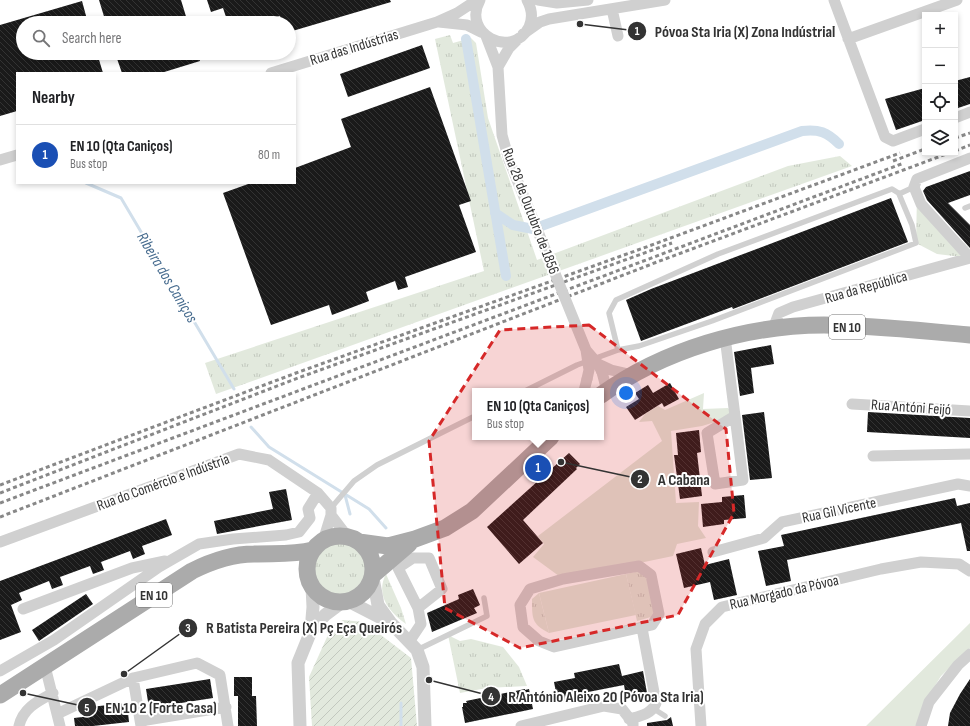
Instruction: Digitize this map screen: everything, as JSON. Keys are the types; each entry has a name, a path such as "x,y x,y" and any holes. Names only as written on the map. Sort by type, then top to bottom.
{"main road":[{"name":"EN 10","path":"604,393 633,375 684,351 725,337 773,329 824,325 970,335"},
{"path":"274,555 318,546 334,536 388,546 415,539 445,528 472,511 548,440"},
{"path":"353,539 368,551 373,563 373,576"},
{"path":"274,555 292,563 310,581 322,596 345,602 359,597 368,588 373,576 391,557 415,539"},
{"path":"310,581 308,562 318,546"},
{"name":"EN 10","path":"0,695 45,666 59,648 192,571 208,563 239,555 274,555"}],"street":[{"name":"Rua das Indústrias","path":"274,72 437,22 457,13 478,0"},
{"name":"Rua 28 de Outubro de 1856","path":"478,0 476,20 484,34 498,67 502,135 509,160 586,350 589,370 585,388"},
{"path":"521,36 530,23 532,17 527,0"},
{"path":"538,0 557,3 588,0"},
{"path":"498,67 509,48 521,36 540,22 664,0"},
{"path":"834,0 885,137 893,141 922,130"},
{"path":"848,39 957,0"},
{"path":"612,9 618,36"},
{"name":"Rua das Indústrias","path":"437,22 467,25 502,42 521,36"},
{"path":"958,117 970,112"},
{"path":"0,160 16,156"},
{"path":"970,158 916,183 921,204 970,258"},
{"name":"Rua da República","path":"773,329 779,313 793,307 970,258"},
{"path":"725,337 735,416 743,480 715,484 707,433 735,416"},
{"name":"Rua 28 de Outubro de 1856","path":"586,350 604,368 604,393"},
{"path":"604,368 633,375"},
{"name":"Rua Antóni Feijó","path":"852,404 970,411"},
{"name":"Rua do Comércio e Indústria","path":"0,542 240,454 269,460 318,493 353,539"},
{"path":"873,456 970,454"},
{"name":"Rua Gil Vicente","path":"713,552 764,538 782,522 958,484 970,486"},
{"path":"0,671 59,648 173,559 199,544 232,539 281,536 299,532 310,518 308,510 318,493"},
{"path":"318,546 331,511"},
{"path":"413,646 421,624 418,608 398,568 413,558 429,558 442,590 418,608"},
{"path":"23,609 132,568 173,559"},
{"name":"Rua Morgado da Póvoa","path":"701,726 696,649 705,624 722,607 881,569 921,562 959,564 970,571"},
{"path":"639,566 652,575 659,614 652,626 642,628 554,647 539,641 523,627 520,605 530,589 563,579 639,566"},
{"path":"373,576 378,605 390,623 413,646 423,667 425,726"},
{"path":"310,581 311,631"},
{"path":"300,726 298,664 311,631 325,615 345,602 390,623"},
{"path":"521,726 552,722 604,706 622,709 631,722 654,709 656,703 642,628"},
{"path":"922,726 929,702 958,665 970,654"},
{"path":"58,714 133,678 198,663 220,676 228,726"},
{"path":"45,666 53,693 60,726"},
{"path":"133,678 141,724 226,707"},
{"path":"19,726 25,713 34,703 53,693"}],"lane":[{"path":"900,194 916,183"},
{"path":"531,388 577,365 618,350 639,346 712,321 916,242 912,225 900,194 892,189 718,254 616,300 609,314 618,350"},
{"path":"331,511 339,496 345,489 377,465 472,418"},
{"path":"413,646 487,616 484,598"},
{"path":"654,709 664,716"}],"highlighted area":[{"path":"589,325 726,429 734,513 678,615 520,648 445,608 429,441 500,330"}],"green space":[{"path":"450,35 453,43 471,38 476,43 488,118 537,260 788,166 840,156 852,166 216,394 205,363 484,271 435,39"},
{"path":"917,195 970,249 970,258 937,254 916,243"},
{"path":"704,393 703,409 728,408 735,416 702,426 671,431 676,503 699,502 698,526 706,538 677,544 673,556 563,579 533,557 544,544 538,536 662,441 652,421 639,422 645,414 658,406 665,410"},
{"path":"341,542 351,544 360,550 366,559 368,569 366,579 360,588 351,594 341,596 331,594 322,588 316,579 314,569 316,559 322,550 331,544"},
{"path":"639,571 648,578 655,609 651,617 637,621 626,574"},
{"path":"386,574 401,608 406,624 389,608 383,596 382,589"},
{"path":"626,574 636,615 549,633 539,593"},
{"path":"539,593 549,633 536,624 533,616 532,599"},
{"path":"343,620 364,622 411,658 417,726 312,726 309,677 332,626"},
{"path":"970,623 970,648 941,676 925,702 916,726 866,726"},
{"path":"448,635 460,641 471,639 503,647 519,667 527,686 487,688 460,693"}],"building":[{"path":"99,0 181,0 186,16 104,16"},
{"path":"207,0 390,0 391,2 296,30 296,16 226,16 223,8 211,12"},
{"path":"82,1 86,16 31,16"},
{"path":"16,20 16,60 99,60 103,72 16,72 16,111 0,116 0,25"},
{"path":"422,45 430,68 348,97 340,74"},
{"path":"117,60 200,61 164,72 122,72"},
{"path":"970,77 970,104 958,108 958,84 958,80"},
{"path":"430,87 471,201 459,205 476,252 405,277 408,287 398,290 395,281 366,292 369,301 332,315 329,305 271,325 223,193 248,184 296,184 296,168 351,147 341,119"},
{"path":"922,89 922,121 896,130 885,99"},
{"path":"970,171 970,195 948,203 970,225 970,248 927,200 923,191 926,187"},
{"path":"891,198 908,242 733,309 732,307 641,341 626,300 651,289"},
{"path":"771,345 774,364 751,368 754,393 740,396 734,352"},
{"path":"670,383 679,399 664,407 662,403 635,420 626,407 639,399 635,393 648,385 653,393"},
{"path":"764,412 772,478 750,480 742,415"},
{"path":"868,412 970,418 970,438 867,432"},
{"path":"699,430 701,452 697,453 702,496 680,499 674,455 678,455 676,433"},
{"path":"569,453 580,464 576,468 577,469 523,520 543,543 519,564 487,527"},
{"path":"286,489 292,520 217,534 214,521 273,509 269,492"},
{"path":"744,495 746,518 724,520 724,524 703,527 701,504 722,502 722,497"},
{"path":"955,498 957,506 970,503 970,551 967,551 961,523 787,560 791,581 766,586 758,551 784,546 781,535"},
{"path":"166,519 172,535 142,546 145,554 133,559 130,551 101,562 104,570 93,574 90,566 60,577 63,585 52,589 49,581 19,593 22,600 11,605 21,632 0,640 0,581"},
{"path":"701,548 705,565 729,559 737,595 714,600 710,582 684,588 676,554"},
{"path":"473,589 480,605 474,608 477,613 432,632 427,613 459,599 458,595"},
{"path":"86,594 93,604 39,641 32,630"},
{"path":"619,664 622,676 643,671 647,693 626,697 624,685 578,694 579,699 558,703 554,682 575,678 574,673"},
{"path":"234,677 252,677 252,696 256,696 257,726 238,726 238,696 234,696"},
{"path":"210,679 213,698 149,708 146,689"},
{"path":"970,679 970,726 948,726 950,713"},
{"path":"529,689 533,709 465,723 462,707 463,703 467,703 466,701"},
{"path":"127,703 129,722 93,726 75,726 74,718 91,716 90,707"},
{"path":"671,717 673,726 647,726 647,723 667,720"}],"waterway":[{"path":"466,39 506,276"},
{"path":"495,213 513,225 533,229 802,131 813,130 822,132 827,134 839,144"},
{"name":"Ribeira dos Caniços","path":"88,184 121,198 234,389"},
{"name":"Ribeira dos Caniços","path":"251,427 269,447 369,509 386,528"},
{"path":"345,495 350,514"},
{"path":"401,703 401,726"}],"railway":[{"path":"958,137 970,133"},
{"path":"958,150 970,145"},
{"path":"893,161 922,150"},
{"path":"0,485 296,373 649,246 900,153"},
{"path":"0,517 657,262 941,156"},
{"path":"0,503 904,163"},
{"path":"0,493 298,378 672,243"}],"place":[{"name":"Póvoa Sta Iria (X) Zona Indústrial","path":"580,24"},
{"name":"A Cabana","path":"561,462"},
{"name":"EN 10 (Qta Caniços)","path":"538,468"},
{"name":"R Batista Pereira (X) Pç Eça Queirós","path":"124,674"},
{"name":"R António Aleixo 20 (Póvoa Sta Iria)","path":"429,680"},
{"name":"EN 10 2 (Forte Casa)","path":"23,693"}]}
